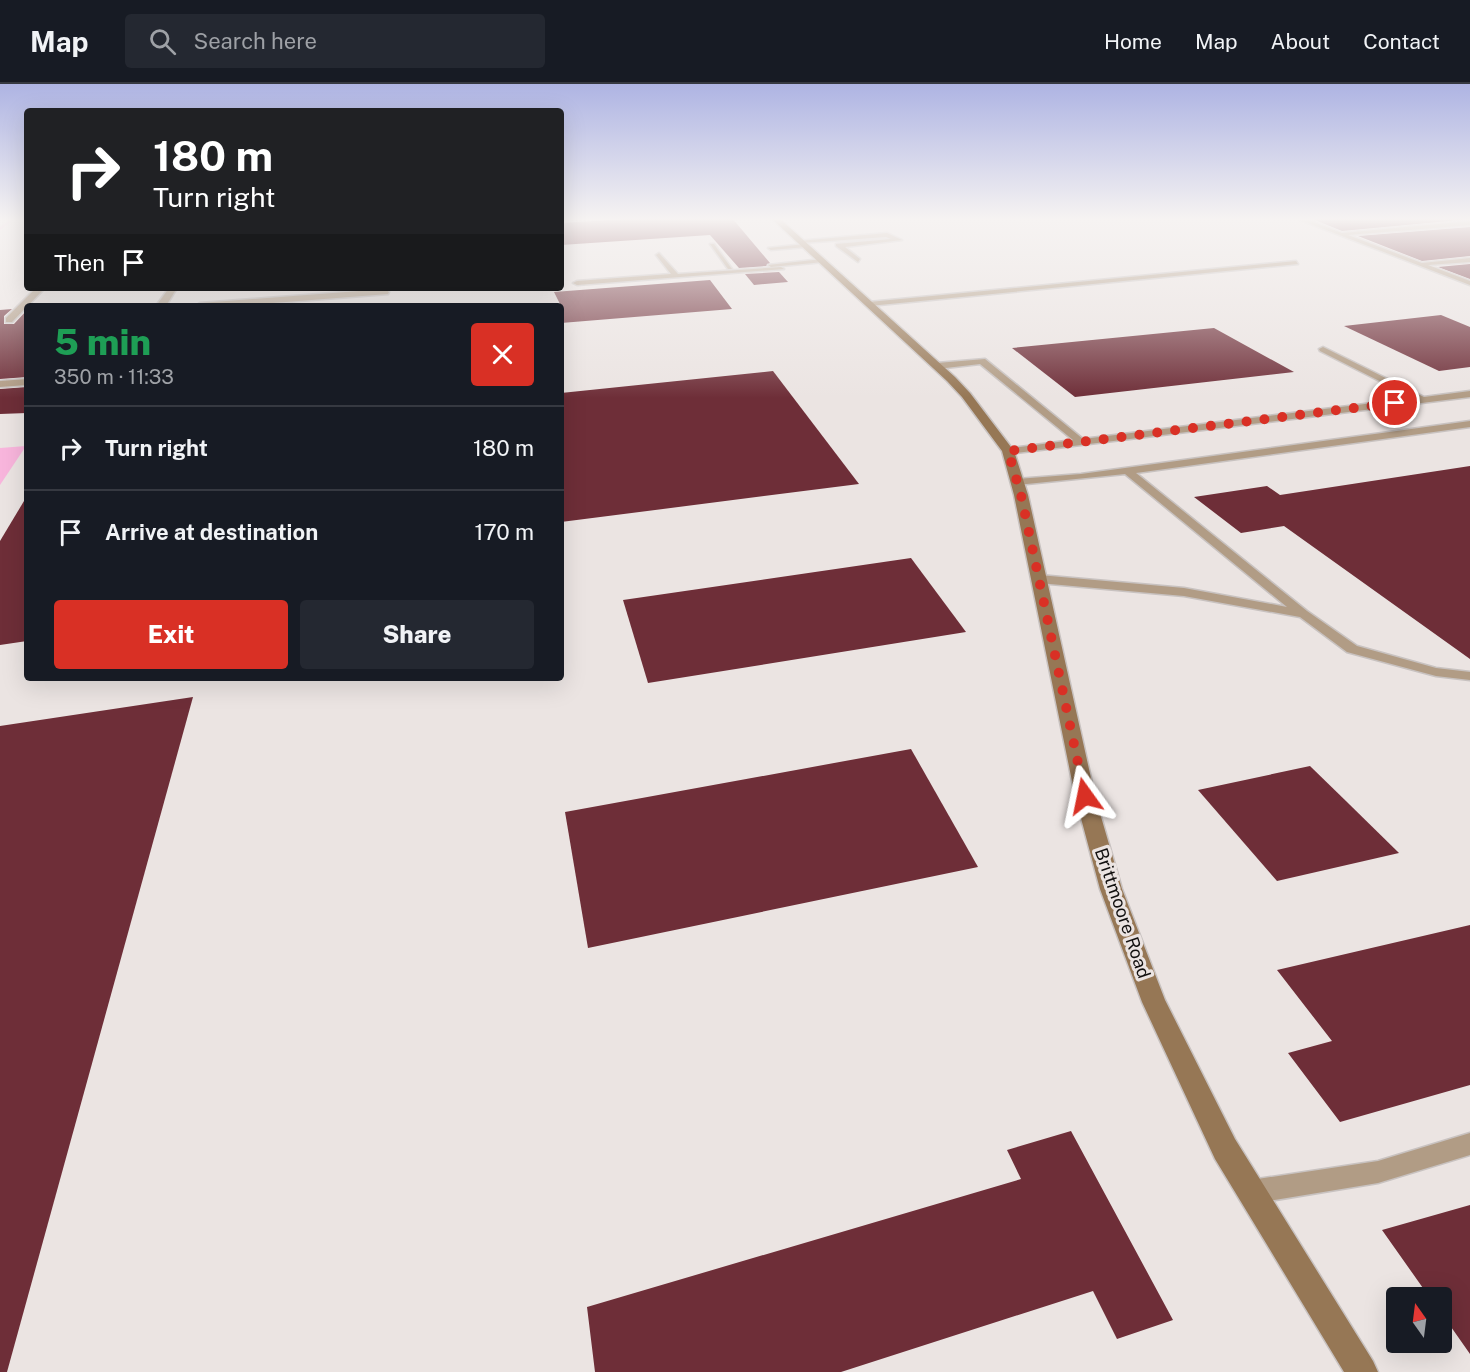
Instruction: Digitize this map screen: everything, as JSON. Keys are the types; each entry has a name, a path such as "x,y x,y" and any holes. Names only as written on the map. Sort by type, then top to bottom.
{"main road":[{"name":"Brittmoore Road","path":"841,278 966,395 1008,451 1039,579 1085,796 1111,889 1154,1002 1225,1149 1362,1372"}],"street":[{"path":"26,303 38,291"},
{"path":"299,299 303,291"},
{"path":"242,303 375,291"},
{"path":"24,305 9,320 24,319"},
{"path":"0,384 24,382"}],"lane":[{"path":"577,283 630,278"},
{"path":"869,304 1152,278"},
{"path":"1323,349 1423,400"},
{"path":"937,366 982,361 1081,442"},
{"path":"1008,451 1470,394"},
{"path":"1017,482 1127,471 1470,424"},
{"path":"1127,471 1304,614 1352,649 1436,672 1470,676"},
{"path":"1039,579 1184,592 1304,614"},
{"path":"1251,1192 1378,1172 1470,1144"}],"shaded area":[{"path":"24,446 0,485 0,448"}],"building":[{"path":"748,278 784,278 788,282 754,285"},
{"path":"710,280 732,309 564,323 564,303 560,303 554,292"},
{"path":"12,309 4,316 4,324 14,324 24,313 24,377 0,379 0,310"},
{"path":"1441,315 1470,327 1470,367 1439,371 1344,326"},
{"path":"1214,328 1294,372 1075,397 1012,348"},
{"path":"773,371 859,484 564,522 564,393"},
{"path":"24,387 24,413 0,414 0,389"},
{"path":"1470,466 1470,659 1284,526 1241,533 1194,497 1267,486 1280,495"},
{"path":"24,501 24,641 0,645 0,541"},
{"path":"911,558 966,632 648,683 623,600"},
{"path":"193,697 7,1372 0,1372 0,726"},
{"path":"911,749 978,867 588,948 565,812"},
{"path":"1310,766 1399,853 1277,881 1198,790"},
{"path":"1470,925 1470,1085 1340,1122 1288,1053 1332,1041 1277,970"},
{"path":"1071,1131 1173,1320 1117,1339 1093,1291 841,1372 595,1372 587,1307 1021,1179 1007,1150"},
{"path":"1470,1205 1470,1354 1452,1328 1452,1287 1422,1287 1382,1230"}],"route":[{"path":"1085,796 1021,495 1008,451 1395,403"}]}
